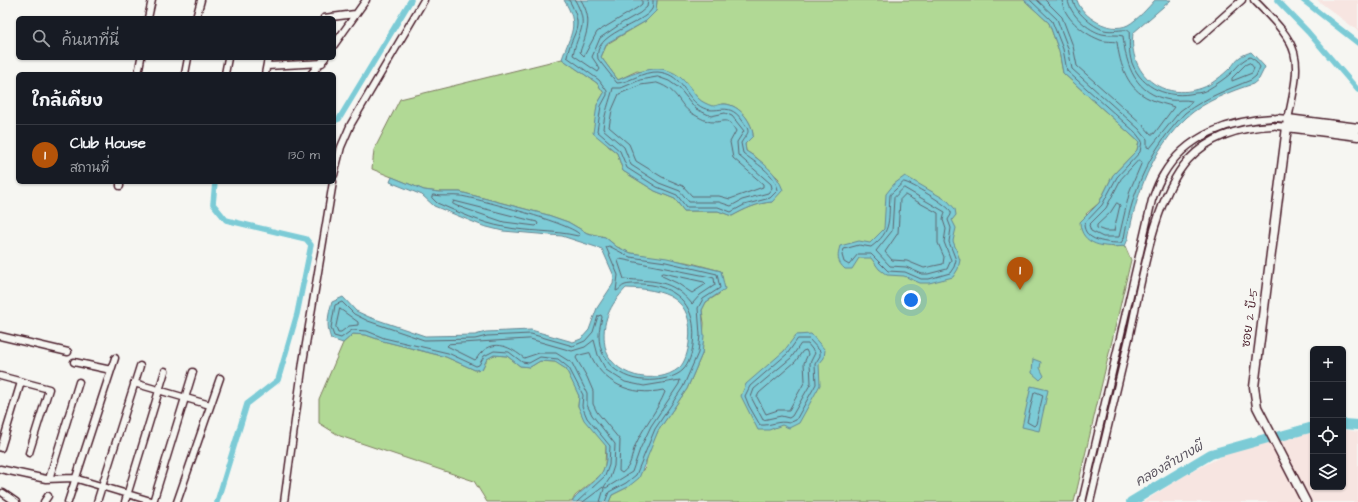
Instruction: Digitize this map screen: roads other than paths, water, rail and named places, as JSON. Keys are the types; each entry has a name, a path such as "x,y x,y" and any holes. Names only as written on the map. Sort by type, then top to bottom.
{"street":[{"path":"148,16 152,0"},
{"path":"197,16 201,0"},
{"path":"336,42 366,0"},
{"path":"336,167 341,147 349,129 424,0"},
{"path":"1197,40 1242,0"},
{"path":"1254,0 1273,19 1292,42 1297,60 1297,80 1288,123"},
{"path":"336,16 355,14"},
{"path":"138,72 141,60"},
{"path":"185,72 188,60"},
{"path":"225,72 228,60"},
{"path":"266,72 268,60"},
{"path":"267,66 324,60"},
{"path":"313,72 324,60"},
{"path":"1082,502 1152,200 1163,175 1178,156 1197,138 1228,125 1253,119 1275,118 1288,123 1358,136"},
{"path":"1090,502 1148,253 1164,201 1175,178 1188,160 1207,144 1231,132 1257,126 1275,126 1288,123 1358,128"},
{"name":"ซอย 2 บี-5","path":"1288,123 1254,387 1257,407 1306,502"},
{"path":"284,502 303,362 333,184"},
{"path":"0,336 68,352"},
{"path":"68,502 115,358"},
{"path":"74,362 111,370"},
{"path":"97,502 140,366"},
{"path":"125,502 165,371"},
{"path":"0,469 49,479 77,478 153,502 193,372"},
{"path":"0,376 49,389 29,453"},
{"path":"177,502 220,378"},
{"path":"1,448 21,382"},
{"path":"49,479 78,382"},
{"path":"134,383 210,405"},
{"path":"3,493 16,502"},
{"path":"44,502 48,496"}],"water":[{"path":"564,0 657,0 656,11 646,21 607,43 601,57 618,80 645,70 662,69 671,71 679,76 702,101 712,106 721,104 731,105 740,111 748,120 753,136 745,144 746,151 758,159 773,173 783,190 772,202 756,205 732,216 718,211 684,211 675,199 655,191 623,171 617,153 593,133 597,105 604,93 597,83 562,59 571,35 573,23 572,16"},
{"path":"1024,0 1077,0 1080,6 1091,18 1105,26 1121,27 1131,23 1155,0 1171,0 1133,33 1133,48 1136,61 1142,72 1161,88 1174,91 1187,91 1206,87 1224,74 1239,58 1251,52 1265,67 1259,79 1253,84 1227,93 1194,111 1164,143 1147,173 1136,205 1125,246 1102,246 1089,241 1081,230 1080,222 1099,203 1113,175 1137,150 1139,142 1063,73 1059,51 1049,23"},
{"path":"905,176 948,201 955,209 956,215 952,220 956,228 953,241 960,260 958,269 953,277 929,283 920,283 904,276 887,275 879,269 871,258 859,258 852,269 845,269 839,261 838,253 840,246 859,241 870,243 884,229 886,194 894,184"},
{"path":"392,177 424,190 460,192 548,215 568,222 587,233 605,237 617,247 631,253 667,258 721,271 725,289 706,302 702,310 704,336 702,354 687,389 658,431 639,478 628,487 612,495 609,502 572,502 603,471 606,460 606,446 584,420 578,406 579,396 566,369 555,362 540,361 530,367 520,366 507,356 494,355 487,359 482,369 475,370 446,357 383,341 366,335 353,334 343,343 331,339 328,325 332,302 343,297 356,311 369,317 425,336 475,335 486,332 531,330 573,342 581,339 589,330 597,308 613,284 614,276 602,249 562,236 503,231 483,226 434,206 422,195 390,182","holes":["626,288 664,294 674,299 682,306 687,315 690,327 689,343 685,360 679,368 669,374 658,377 635,375 625,371 615,365 605,346 604,329 611,307"]},
{"path":"811,334 825,350 824,358 819,364 820,385 799,423 789,428 782,425 769,430 758,430 741,396 746,384 784,351 796,335"},
{"path":"1033,359 1041,362 1040,368 1044,376 1040,380 1032,373"},
{"path":"1031,386 1048,390 1039,431 1022,427"}],"waterway":[{"path":"336,120 339,119 411,0"},
{"path":"1277,0 1308,32 1358,90"},
{"path":"1303,0 1358,43"},
{"path":"215,184 213,204 226,220 306,239 311,245 297,314 278,380 247,404 217,502"},
{"name":"คลองลำบางผี","path":"1346,424 1358,425"},
{"name":"คลองลำบางผี","path":"1277,437 1310,428"},
{"name":"คลองลำบางผี","path":"1131,502 1211,454 1268,438"}],"place":[{"name":"Club House","path":"1020,290"}]}
